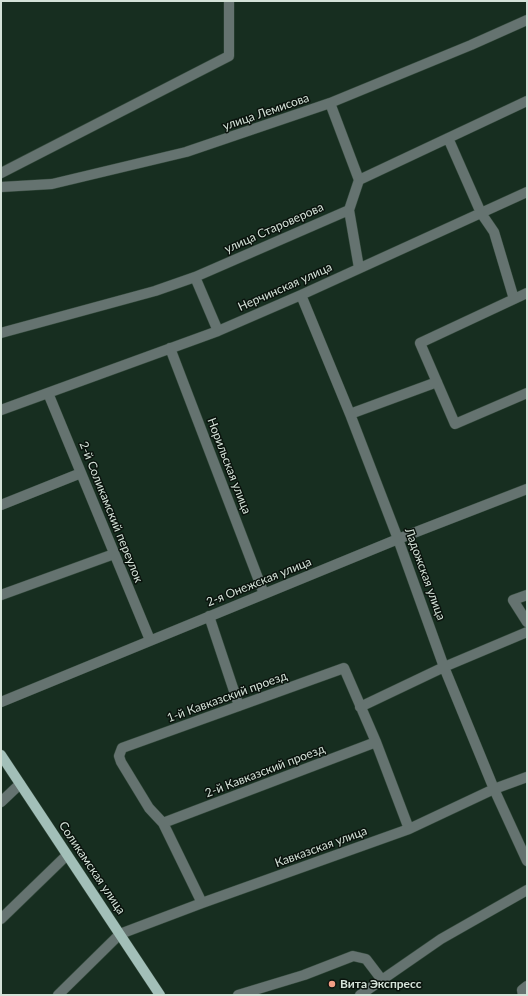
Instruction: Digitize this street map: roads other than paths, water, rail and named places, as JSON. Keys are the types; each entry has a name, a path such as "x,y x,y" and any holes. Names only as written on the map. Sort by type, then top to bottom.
{"main road":[{"name":"Соликамская улица","path":"1,755 160,995"}],"street":[{"path":"1,173 229,56 229,1"},
{"name":"улица Лемисова","path":"1,187 52,184 186,152 330,104 471,46 527,20"},
{"path":"359,180 527,101"},
{"path":"330,104 359,180 349,210 359,268"},
{"path":"448,138 481,213 494,232 514,299"},
{"name":"Нерчинская улица","path":"1,410 218,331 301,295 527,192"},
{"name":"улица Староверова","path":"1,333 155,291 195,277 349,210"},
{"path":"195,277 218,331"},
{"path":"527,293 420,343 455,424 527,393"},
{"name":"Ладожская улица","path":"301,295 350,414 398,539 444,667 494,789 527,861"},
{"name":"Норильская улица","path":"170,348 264,594"},
{"path":"350,414 437,382"},
{"name":"2-й Соликамский переулок","path":"48,394 150,640"},
{"path":"1,505 81,473"},
{"name":"2-я Онежская улица","path":"1,702 398,539 527,489"},
{"path":"1,595 114,554"},
{"path":"527,595 513,600 527,622"},
{"path":"209,616 239,706"},
{"path":"360,706 444,667 527,632"},
{"name":"1-й Кавказский проезд","path":"202,903 163,823 149,808 121,762 120,756 122,748 344,668 376,742 409,829"},
{"name":"2-й Кавказский проезд","path":"163,823 376,742"},
{"name":"Кавказская улица","path":"120,934 409,829 494,789 527,777"},
{"path":"1,802 20,784"},
{"path":"1,919 67,855"},
{"path":"360,995 441,939 526,894"},
{"path":"58,995 120,934"},
{"path":"238,995 304,975 353,956 366,959 382,980"},
{"path":"523,995 522,990 527,986"}],"place":[{"name":"Вита Экспресс","path":"332,984"}]}
